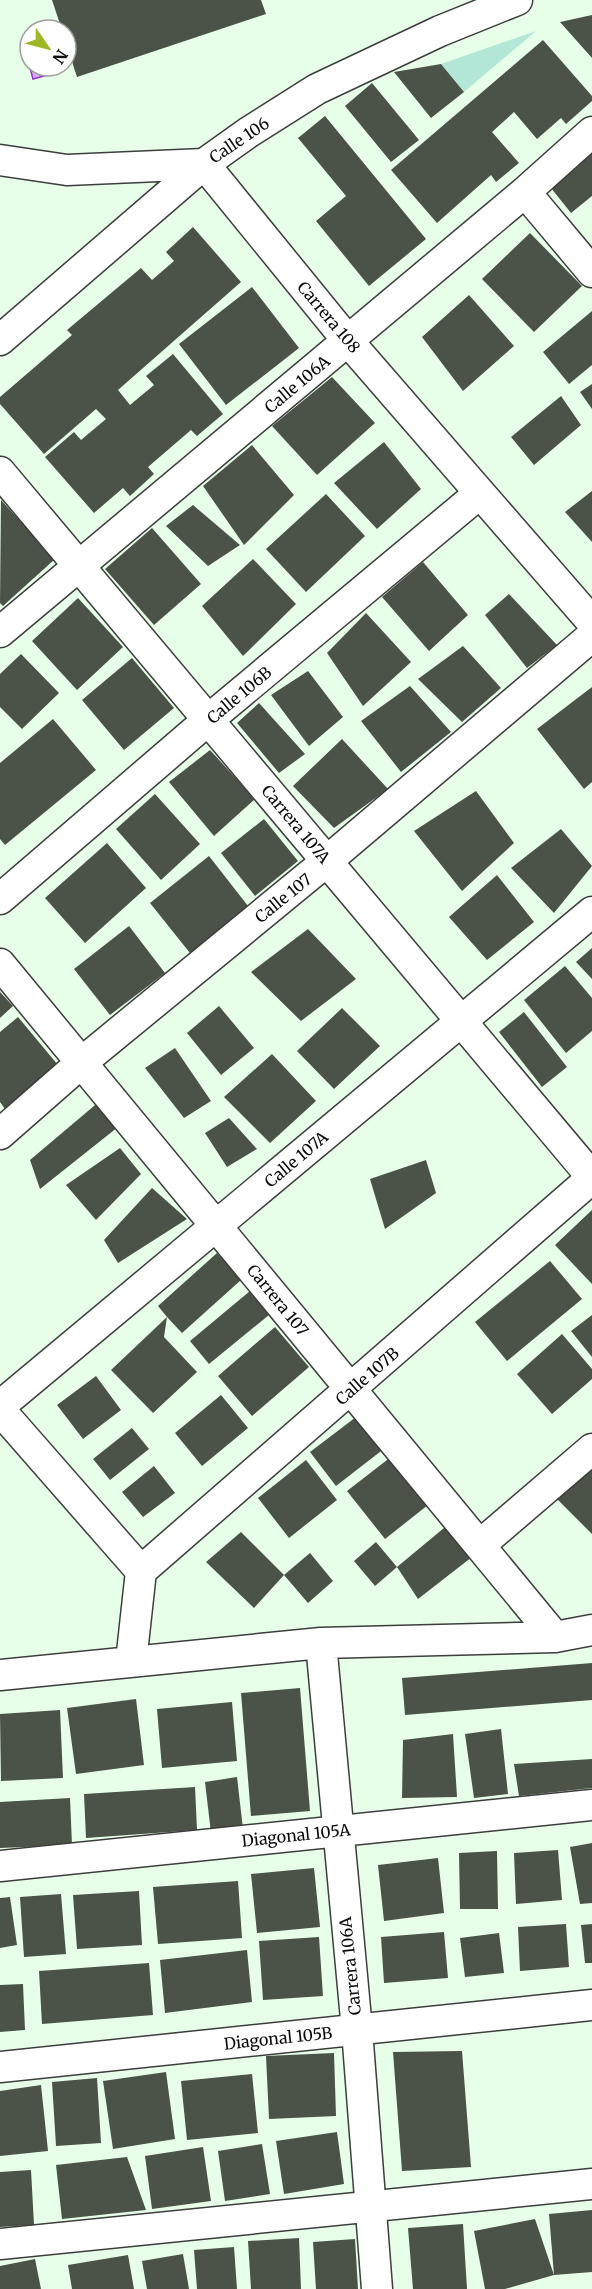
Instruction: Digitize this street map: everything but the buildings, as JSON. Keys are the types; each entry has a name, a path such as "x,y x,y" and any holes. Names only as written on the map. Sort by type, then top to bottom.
{"street":[{"name":"Calle 106","path":"0,340 204,164 249,132 317,89 440,31 517,0"},
{"name":"Calle 106A","path":"0,632 525,192 592,132"},
{"path":"0,160 67,170 204,164"},
{"name":"Carrera 108","path":"204,164 348,341 592,622"},
{"path":"525,192 592,273"},
{"name":"Carrera 107A","path":"0,472 462,1020 592,1178"},
{"name":"Calle 106B","path":"0,899 208,720 480,493"},
{"name":"Calle 107","path":"0,1134 81,1063 327,861 592,636"},
{"name":"Calle 107A","path":"0,1408 592,912"},
{"name":"Carrera 107","path":"0,964 555,1637"},
{"name":"Calle 107B","path":"141,1571 592,1178"},
{"path":"0,1408 141,1571 131,1662"},
{"path":"480,1545 592,1449"},
{"path":"0,1675 321,1643 555,1637 592,1630"},
{"name":"Carrera 106A","path":"321,1643 357,2030 377,2289"},
{"name":"Diagonal 105A","path":"0,1866 592,1805"},
{"name":"Diagonal 105B","path":"0,2067 592,2005"},
{"path":"0,2244 592,2184"}],"shaded area":[{"path":"536,31 464,92 441,64"}]}
